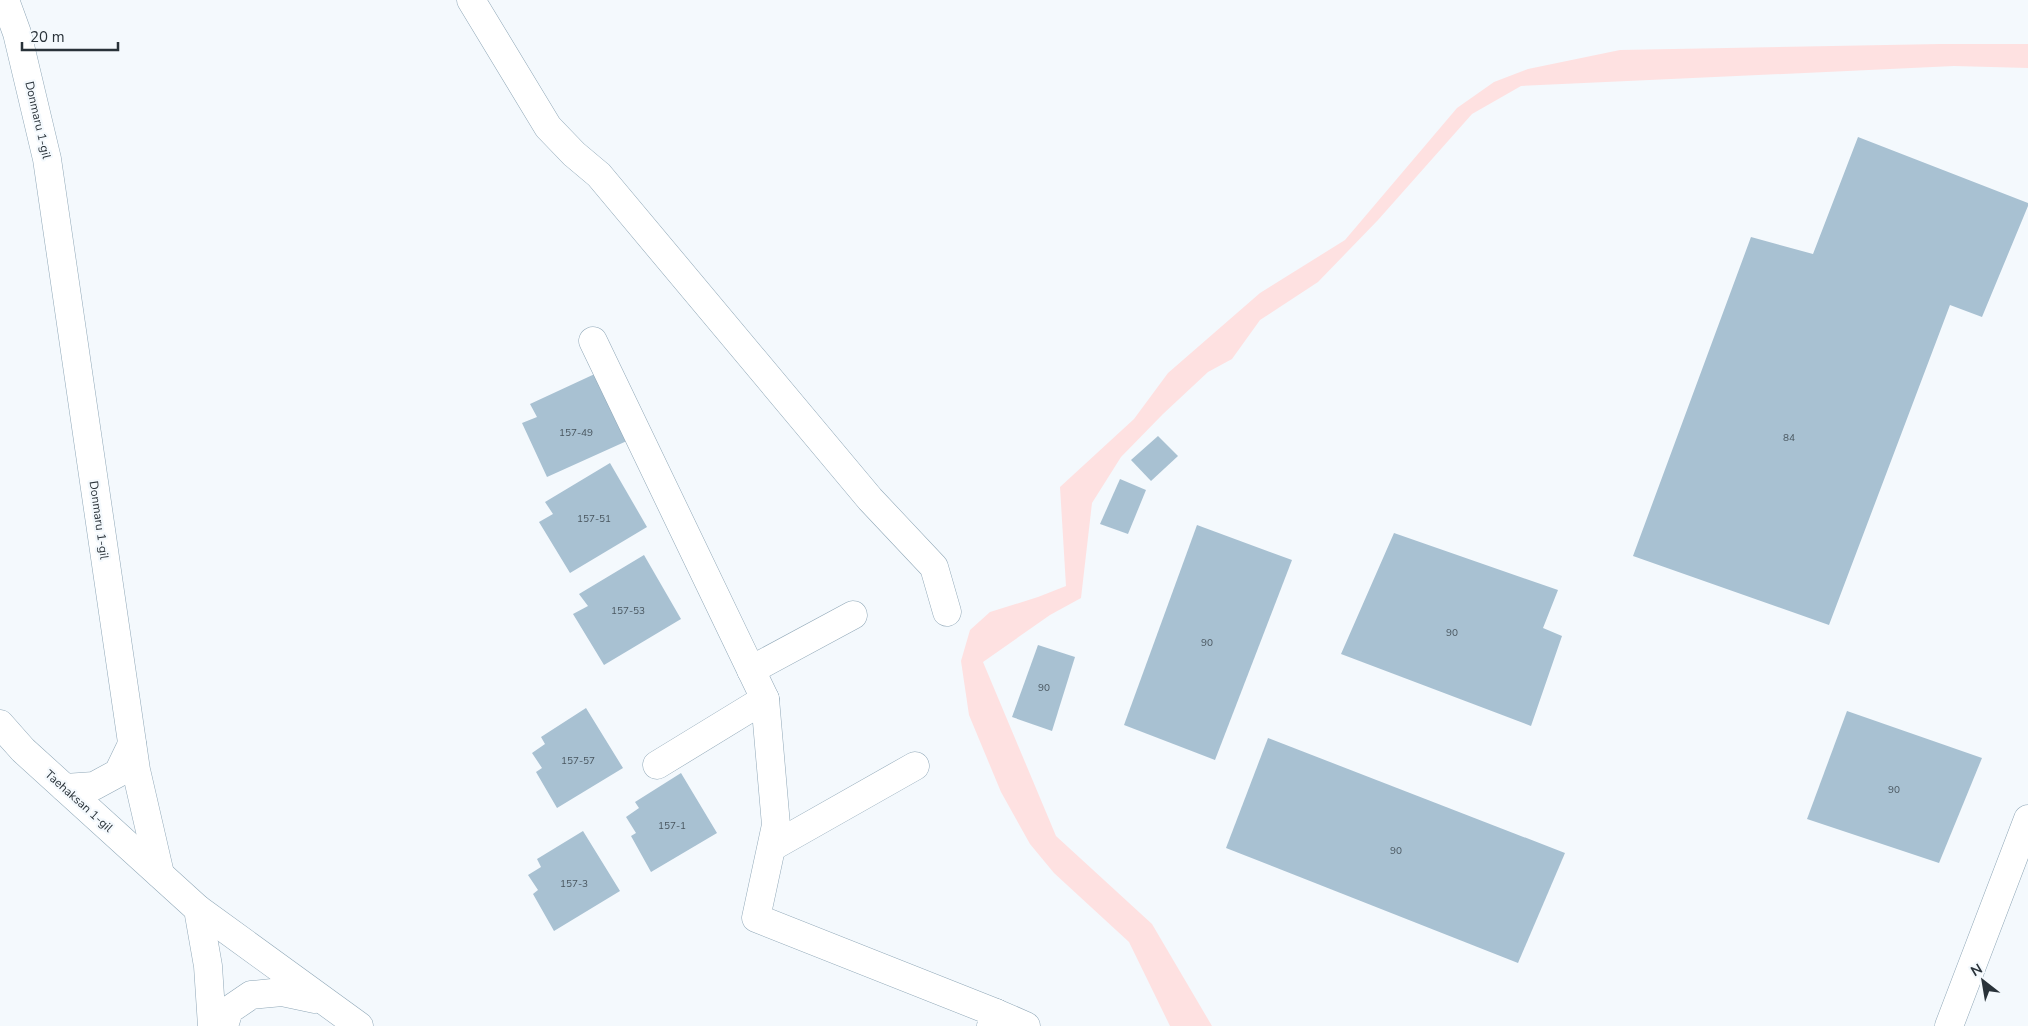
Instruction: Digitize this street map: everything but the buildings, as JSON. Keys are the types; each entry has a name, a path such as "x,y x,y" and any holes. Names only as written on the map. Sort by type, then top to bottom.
{"street":[{"name":"Donmaru 1-gil","path":"5,0 17,33 47,159 136,770 160,874"},
{"path":"471,0 548,127 574,154 599,175 870,499 934,567 947,612"},
{"path":"593,341 765,699 776,825 756,918 994,1019 1026,1026"},
{"path":"752,670 852,615"},
{"path":"657,765 765,699"},
{"name":"Taehaksan 1-gil","path":"0,724 23,750 160,874"},
{"path":"65,788 94,786 118,773 132,744"},
{"path":"772,847 914,766"},
{"path":"1949,1026 2028,819"},
{"path":"160,874 198,909 359,1026"},
{"path":"198,909 208,966 212,1026"},
{"path":"224,1026 229,1010 251,995 282,992 321,1000"}],"shaded area":[{"path":"2028,44 2028,68 1954,66 1521,86 1472,114 1378,220 1318,282 1260,320 1232,359 1208,372 1121,457 1092,503 1081,598 1050,615 983,662 1056,836 1152,924 1212,1026 1170,1026 1129,942 1054,873 1030,844 1001,792 969,715 961,661 970,630 990,612 1066,586 1060,487 1134,419 1168,373 1260,293 1345,240 1457,108 1494,82 1528,69 1620,50"}]}
